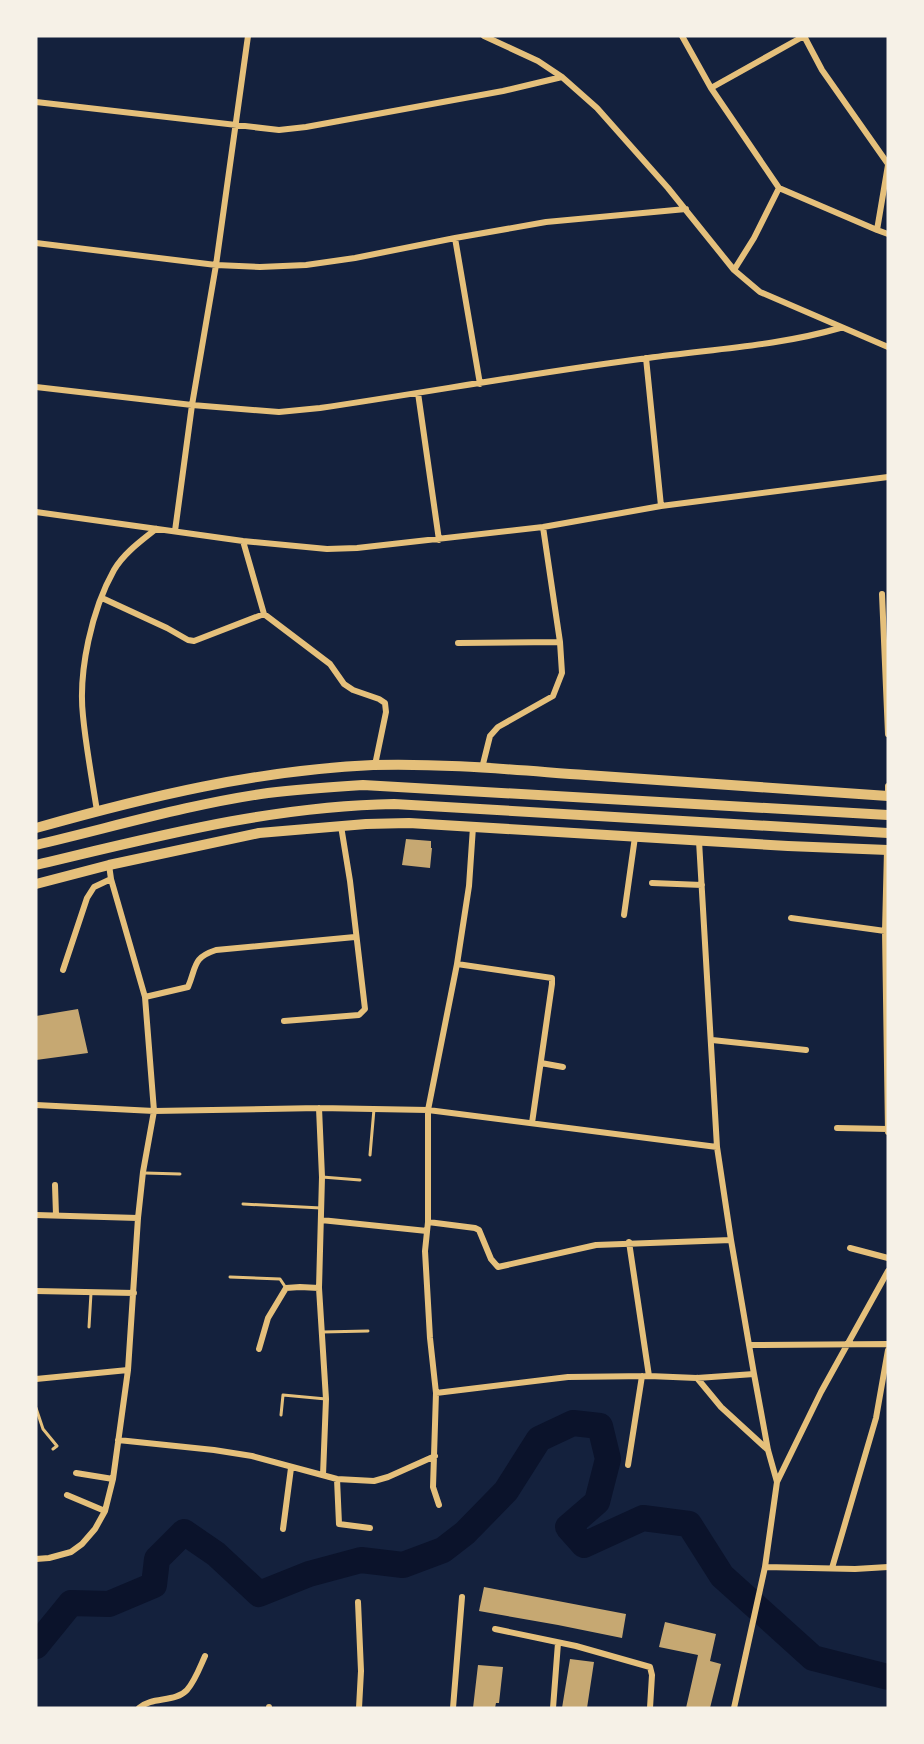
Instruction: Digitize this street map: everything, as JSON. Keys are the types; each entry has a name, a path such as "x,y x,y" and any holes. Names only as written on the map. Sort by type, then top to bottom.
{"main road":[{"path":"36,828 97,810 232,780 375,765 482,768 888,796"},
{"path":"36,845 174,812 265,794 363,785 888,815"},
{"path":"36,865 206,826 302,809 361,805 393,804 888,833"},
{"path":"36,884 109,865 259,833 340,825 409,823 887,850"}],"street":[{"path":"175,531 248,36"},
{"path":"484,36 538,61 562,77 597,108 686,209 734,270 760,292 888,347"},
{"path":"682,36 711,88 779,188 888,234"},
{"path":"711,88 804,36 822,70 888,165 877,230"},
{"path":"36,102 279,130 503,91 562,77"},
{"path":"734,270 754,238 779,188"},
{"path":"36,243 216,265 260,267 306,265 546,222 686,209"},
{"path":"454,238 480,384"},
{"path":"36,387 192,405 279,412 320,408 646,358 784,341 840,328"},
{"path":"646,358 661,506"},
{"path":"418,393 439,540"},
{"path":"36,512 243,541 327,549 439,540 543,527 661,506 888,477"},
{"path":"482,768 490,736 498,727 553,696 562,673 560,642 543,527"},
{"path":"97,810 82,715 82,686 88,643 102,598 115,569 134,547 156,529"},
{"path":"243,541 264,614 330,664 344,684 385,703 386,712 375,765"},
{"path":"882,594 888,734"},
{"path":"102,598 194,641 264,614"},
{"path":"458,643 560,642"},
{"path":"888,786 888,796"},
{"path":"284,1021 359,1015 363,1012 365,999 355,937 350,880 340,825"},
{"path":"439,1505 434,1487 435,1393 425,1251 428,1222 428,1110 458,964 469,886 473,827"},
{"path":"624,915 635,837"},
{"path":"699,841 717,1147 754,1374 768,1450 777,1482"},
{"path":"837,1128 888,1131 885,931 887,850"},
{"path":"36,1559 71,1552 82,1544 105,1511 113,1479 128,1370 138,1218 143,1172 154,1111 145,998 109,865"},
{"path":"63,970 87,898 94,887 111,879"},
{"path":"652,883 702,885"},
{"path":"791,918 885,931"},
{"path":"145,998 188,987 199,958 216,950 355,937"},
{"path":"458,964 552,978 532,1123"},
{"path":"712,1040 806,1050"},
{"path":"541,1063 564,1067"},
{"path":"36,1104 154,1111 319,1108 428,1110 717,1147"},
{"path":"319,1108 322,1177 319,1288 326,1399 323,1475"},
{"path":"55,1185 56,1215"},
{"path":"36,1215 138,1218"},
{"path":"321,1220 427,1231"},
{"path":"428,1222 476,1228 479,1230 491,1259 498,1267 596,1245 731,1240"},
{"path":"629,1242 649,1376"},
{"path":"850,1248 888,1258"},
{"path":"734,1708 765,1567 777,1482 820,1392 888,1270"},
{"path":"259,1349 268,1318 286,1288 319,1288"},
{"path":"36,1291 134,1293"},
{"path":"750,1345 888,1344"},
{"path":"832,1568 876,1418 888,1350"},
{"path":"36,1379 128,1370"},
{"path":"435,1393 568,1377 697,1378 754,1374"},
{"path":"628,1465 642,1376"},
{"path":"697,1378 721,1407 768,1450"},
{"path":"118,1440 252,1456 338,1479 374,1481 435,1456"},
{"path":"283,1528 291,1468"},
{"path":"76,1473 113,1479"},
{"path":"338,1479 339,1524 370,1528"},
{"path":"67,1495 105,1511"},
{"path":"765,1567 888,1567"},
{"path":"453,1708 462,1597"},
{"path":"358,1602 361,1671 359,1708"},
{"path":"495,1629 650,1667 652,1675 650,1708"},
{"path":"553,1708 558,1643"},
{"path":"139,1708 145,1702 178,1696 186,1691 206,1656"}],"lane":[{"path":"370,1155 374,1109"},
{"path":"143,1172 180,1174"},
{"path":"322,1177 360,1180"},
{"path":"243,1204 321,1208"},
{"path":"230,1277 280,1279 286,1288"},
{"path":"89,1327 91,1292"},
{"path":"322,1332 368,1331"},
{"path":"281,1415 283,1395 326,1399"},
{"path":"36,1408 43,1430 57,1446 53,1449"}],"building":[{"path":"406,839 431,841 430,868 402,865"},
{"path":"78,1009 88,1053 36,1060 36,1016"},
{"path":"484,1587 626,1614 622,1638 479,1611"},
{"path":"665,1622 716,1634 710,1661 721,1664 710,1708 686,1708 698,1655 659,1647"},
{"path":"570,1659 594,1662 587,1708 562,1708"},
{"path":"478,1665 503,1667 499,1703 496,1703 495,1708 473,1708"}],"waterway":[{"path":"36,1646 71,1603 109,1604 154,1585 157,1559 184,1532 216,1554 259,1594 309,1574 361,1560 403,1565 443,1550 465,1533 506,1491 539,1439 573,1423 600,1426 608,1459 597,1502 568,1527 584,1545 643,1518 689,1524 722,1576 813,1658 888,1677"}]}
